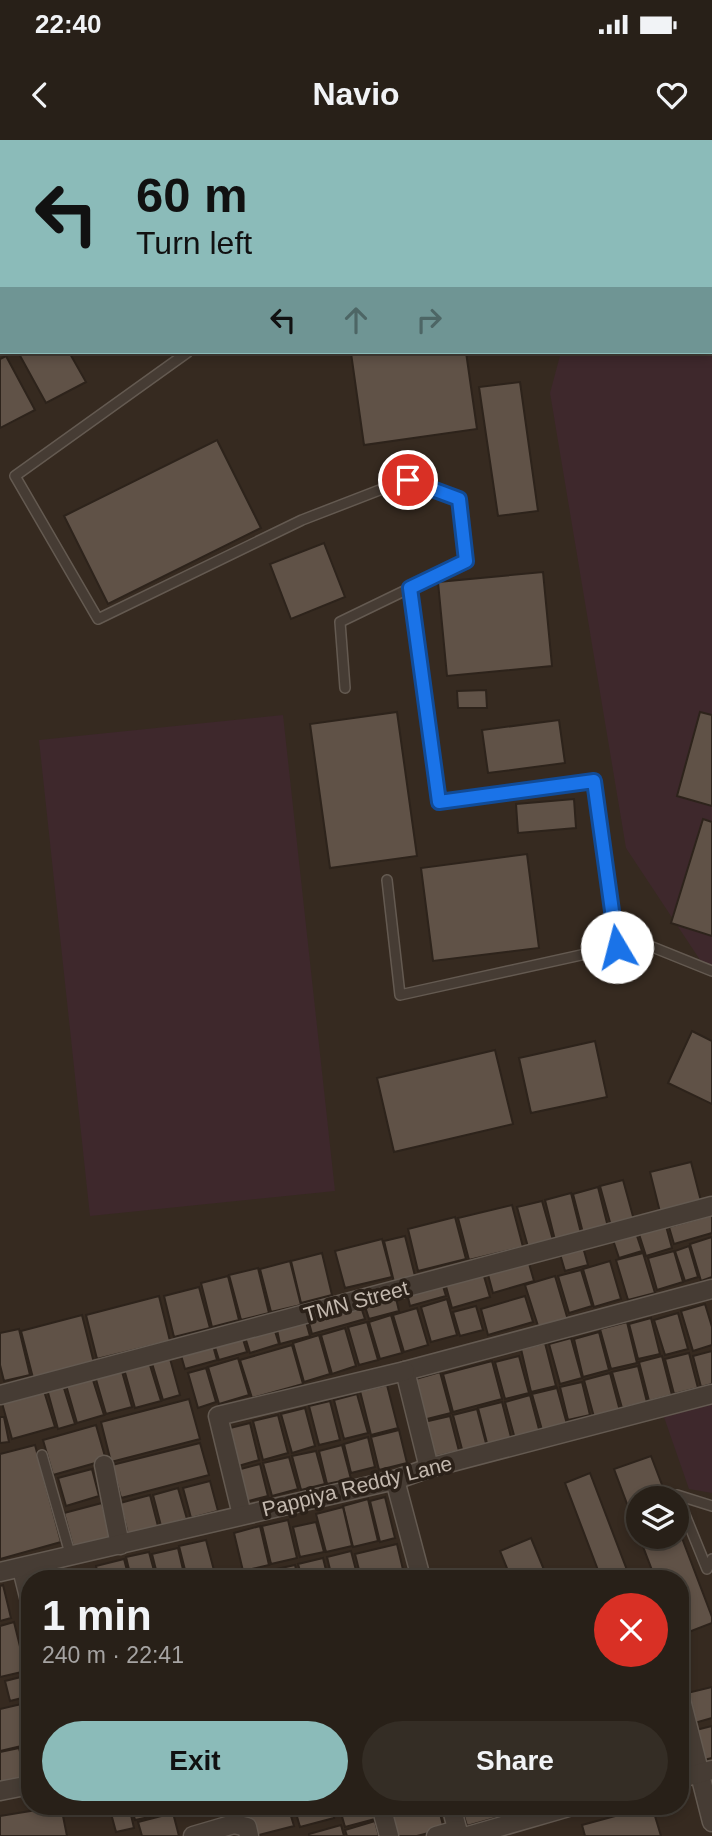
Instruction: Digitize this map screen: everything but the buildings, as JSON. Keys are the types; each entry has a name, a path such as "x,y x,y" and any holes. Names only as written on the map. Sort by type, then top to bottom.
{"street":[{"name":"TMN Street","path":"0,1395 712,1206"},
{"path":"242,1515 218,1416 405,1371 712,1289"},
{"path":"405,1371 429,1468"},
{"name":"Pappiya Reddy Lane","path":"0,1572 395,1480 429,1468 712,1394"},
{"path":"104,1465 120,1545"},
{"path":"395,1480 419,1570"},
{"path":"689,1723 706,1771 712,1822"},
{"path":"689,1776 706,1771"},
{"path":"0,1791 21,1787"},
{"path":"383,1815 389,1836"},
{"path":"504,1815 521,1818"},
{"path":"436,1836 521,1818"},
{"path":"193,1836 234,1824 247,1827 249,1836"}],"lane":[{"path":"185,354 15,476 98,619 302,520 408,480 459,499 466,561 340,622 345,688"},
{"path":"410,588 439,802 594,781 617,947"},
{"path":"387,880 400,995 640,942 712,971"},
{"path":"43,1455 71,1557"},
{"path":"712,1506 677,1495 706,1569 712,1559"}],"shaded area":[{"path":"560,354 712,354 712,978 626,848 550,393"},
{"path":"283,715 335,1191 90,1216 39,740"},
{"path":"712,1403 712,1493 689,1489 664,1417"}],"route":[{"path":"408,480 459,499 466,561 410,588 439,802 594,781 617,947"}]}
